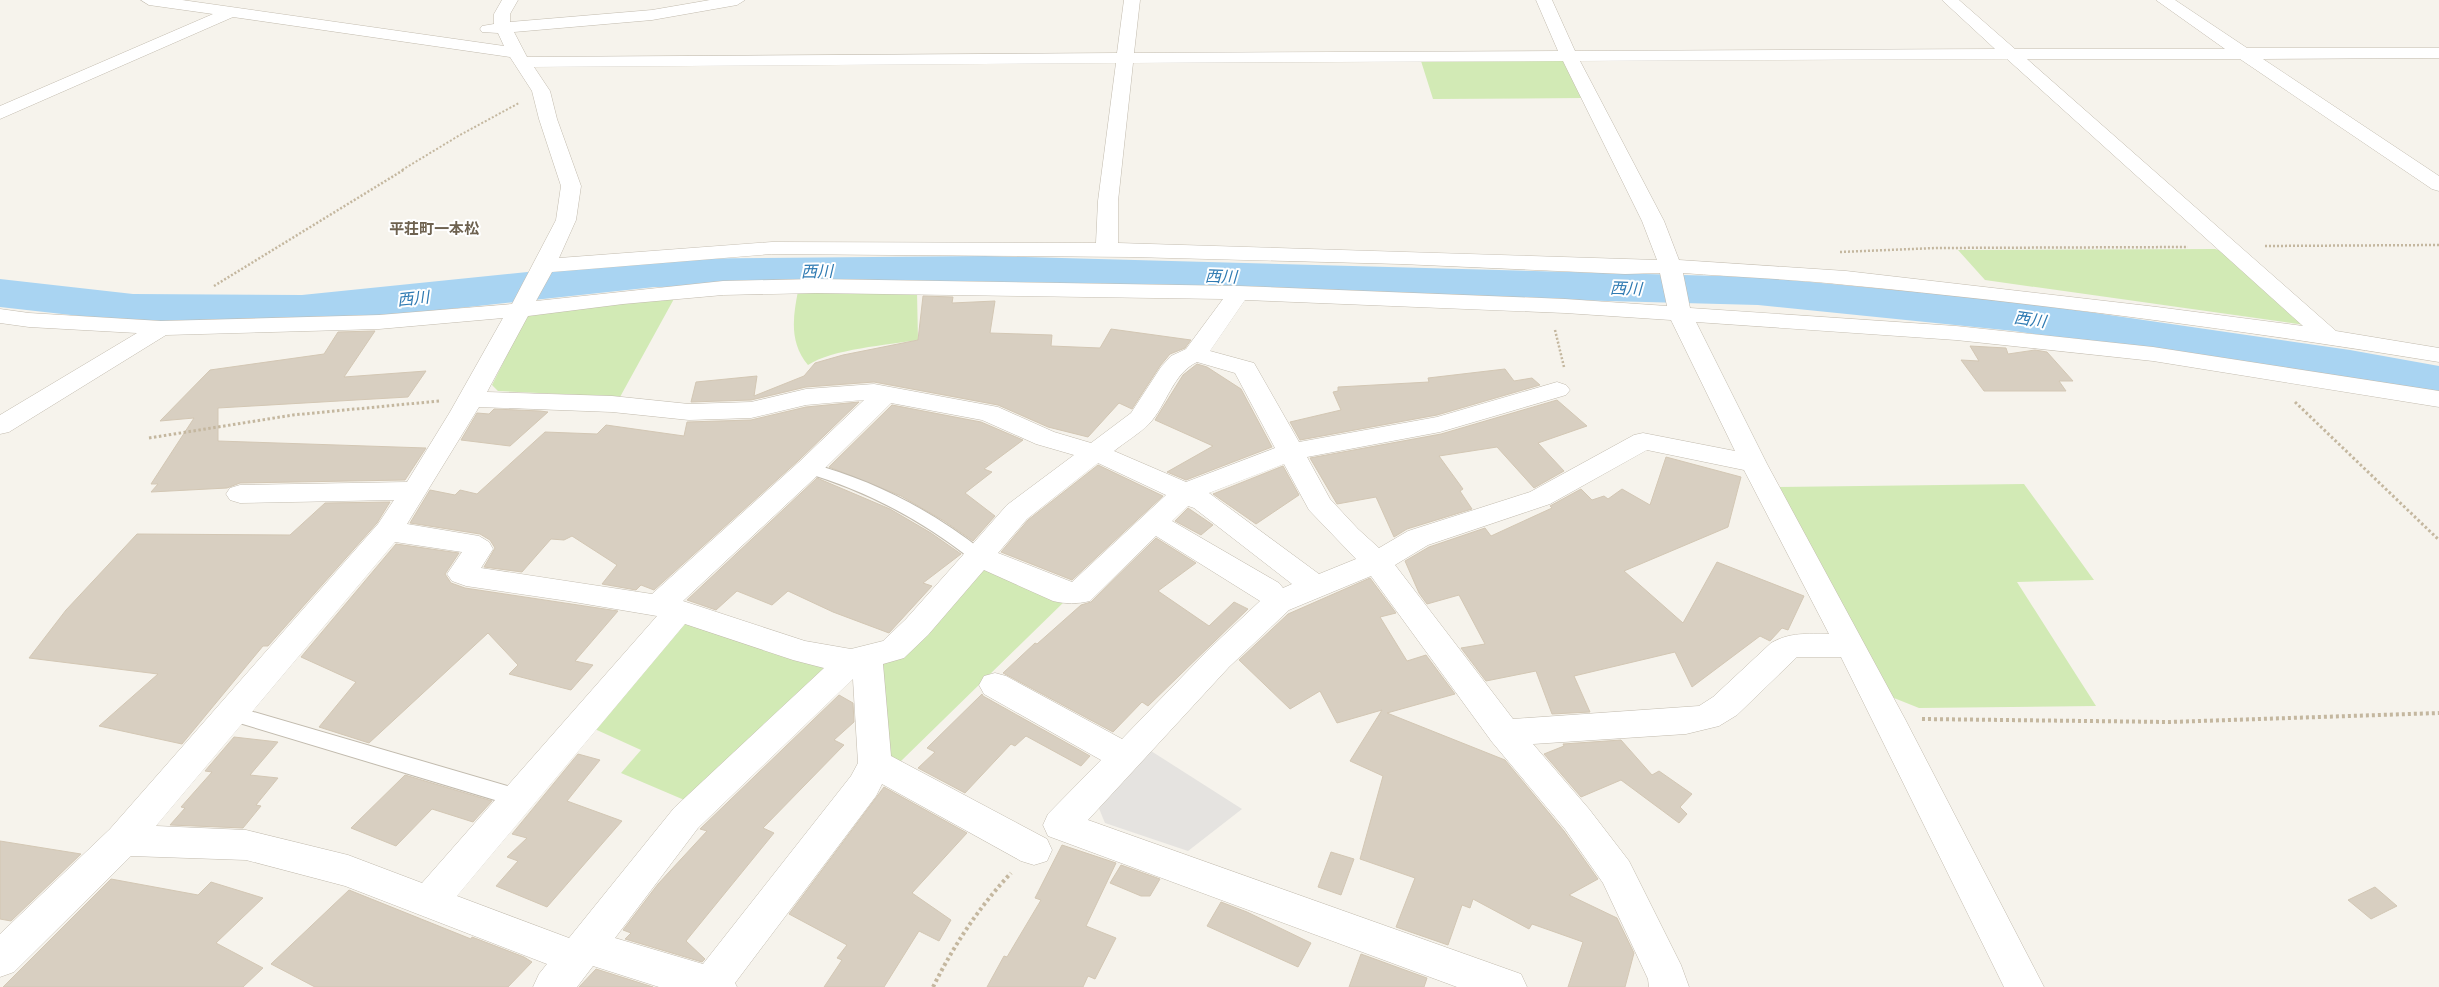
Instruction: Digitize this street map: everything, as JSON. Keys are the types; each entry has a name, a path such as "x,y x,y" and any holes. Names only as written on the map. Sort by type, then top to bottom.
{"street":[{"path":"149,0 416,38 520,58 1127,58 2439,53"},
{"path":"0,113 260,0"},
{"path":"0,959 123,840 388,531 415,491 469,400 544,266 566,220 571,186 548,119 541,91 520,58 504,27 502,14 510,0"},
{"path":"416,38 504,27 652,15 737,0"},
{"path":"1107,250 1108,201 1127,58 1132,0"},
{"path":"1544,0 1569,56 1653,221 1670,266 1680,314 1754,464 1889,719 2024,987"},
{"path":"1950,0 2329,337"},
{"path":"2164,0 2439,185"},
{"path":"544,266 772,248 1107,250 1402,257 1625,267 1670,266 1846,278 2157,314 2329,337 2439,355"},
{"path":"0,316 29,320 161,328 379,322 519,310 641,295 723,288 816,286 1239,293 1549,305 1956,333 2153,354 2262,370 2439,400"},
{"path":"388,531 469,543 479,549 462,574 466,576 568,590 669,609 804,652 859,659 893,650 917,627 977,555 1017,512 1140,418 1170,372 1180,362 1195,354 1239,293"},
{"path":"0,426 161,328"},
{"path":"1195,354 1245,368 1319,504 1348,536 1377,562 1504,732 1577,819 1616,872 1667,978 1668,987"},
{"path":"977,555 1064,593 1079,593 1185,493 1244,468 1291,452 1440,424 1557,390"},
{"path":"469,400 612,404 689,412 751,410 806,397 874,392 990,413 1045,438 1094,452 1128,466 1204,502 1316,586"},
{"path":"428,902 518,798 669,609 808,468 885,394"},
{"path":"1507,987 1060,825 1218,659 1278,602 1377,562 1418,538 1540,498 1643,441 1754,464"},
{"path":"240,494 415,491"},
{"path":"1154,523 1268,591 1278,602"},
{"path":"1504,732 1686,721 1707,717 1725,706 1782,651 1792,645 1851,646"},
{"path":"123,840 246,845 348,871 428,902 580,952 714,985 864,786 875,763 859,659"},
{"path":"553,987 686,818 859,659"},
{"path":"996,685 1124,756"},
{"path":"875,763 1034,850"}],"lane":[{"path":"808,468 866,487 966,546 977,555"},
{"path":"233,714 518,798"}],"path":[{"path":"214,286 460,135 541,91"},
{"path":"1836,252 1936,248 2439,245"},
{"path":"1549,305 1566,377 1557,390"},
{"path":"2262,370 2439,540"},
{"path":"149,438 222,424 325,410 381,404 469,400"},
{"path":"1889,719 2169,722 2439,713"},
{"path":"933,987 950,954 990,894 1034,850"}],"green space":[{"path":"1563,60 1582,98 1433,99 1421,61"},
{"path":"2215,249 2231,254 2305,325 1985,280 1958,250"},
{"path":"798,291 917,292 918,340 845,351 808,365 802,356 795,338 794,320"},
{"path":"675,297 620,397 498,391 492,385 526,317 545,310"},
{"path":"2024,484 2094,580 2017,582 2096,706 1919,708 1889,696 1779,487"},
{"path":"977,564 1067,599 900,762 882,754 879,668"},
{"path":"679,622 826,668 689,802 621,773 641,750 588,726"}],"shaded area":[{"path":"1151,751 1242,809 1188,851 1105,823 1098,806"}],"building":[{"path":"923,296 953,297 952,303 995,301 990,333 1052,335 1051,346 1100,348 1111,329 1191,340 1185,348 1170,354 1132,409 1119,403 1088,437 1048,427 998,405 874,382 806,387 751,400 691,402 696,382 757,376 754,396 804,376 815,363 843,355 918,340"},
{"path":"375,331 344,377 426,371 408,397 218,408 218,441 426,448 405,480 240,483 227,488 151,492 158,484 151,484 194,418 160,421 210,370 324,354 338,332"},
{"path":"1970,346 2006,348 2008,354 2035,350 2047,352 2073,381 2059,381 2066,391 1984,391 1961,360 1979,361"},
{"path":"1197,364 1207,367 1241,389 1272,447 1186,480 1167,472 1213,446 1155,420 1183,375"},
{"path":"1505,369 1514,381 1532,378 1540,385 1437,415 1300,440 1290,422 1341,410 1333,392 1338,391 1338,387 1429,382 1428,378"},
{"path":"1557,400 1587,426 1538,443 1564,471 1534,488 1497,447 1439,456 1463,489 1460,491 1472,509 1407,529 1394,537 1376,497 1337,504 1310,458 1441,434"},
{"path":"859,402 798,461 654,590 641,585 636,590 602,584 617,565 572,536 564,540 551,539 522,572 484,567 495,548 490,540 480,534 410,523 430,490 455,495 460,490 477,494 545,432 597,434 606,425 684,436 687,422 751,420 806,407"},
{"path":"892,405 981,422 1023,440 984,469 992,472 965,493 995,516 973,541 944,521 901,496 829,467"},
{"path":"494,409 548,412 510,446 461,440 477,413 489,414"},
{"path":"1666,457 1741,477 1728,527 1624,571 1683,623 1717,562 1804,596 1788,630 1782,628 1770,641 1760,636 1692,687 1675,652 1574,676 1590,712 1552,714 1536,671 1486,681 1461,648 1485,644 1459,595 1427,604 1419,593 1405,561 1429,547 1485,528 1491,536 1552,508 1550,506 1581,489 1592,500 1604,496 1608,499 1622,489 1650,505"},
{"path":"1098,465 1163,496 1072,580 1001,552 1028,520"},
{"path":"1283,466 1299,495 1256,524 1213,494"},
{"path":"817,478 890,509 931,533 961,554 923,583 932,586 889,633 833,612 788,591 772,605 737,591 716,610 687,600"},
{"path":"390,502 377,523 268,646 263,646 182,744 99,726 158,674 29,658 66,610 137,534 290,535 325,503"},
{"path":"1188,508 1213,525 1201,535 1175,521"},
{"path":"1156,538 1196,563 1158,591 1209,626 1234,602 1248,609 1148,706 1142,702 1113,732 1003,673 1035,643 1037,644 1081,605 1091,602"},
{"path":"396,544 459,553 445,574 451,583 465,588 618,611 575,661 593,665 571,690 509,674 518,665 488,633 369,743 319,727 356,682 301,657"},
{"path":"1370,578 1396,613 1380,617 1407,661 1426,655 1455,694 1387,713 1505,760 1564,831 1598,879 1569,895 1617,918 1634,953 1625,987 1568,987 1583,942 1532,924 1529,929 1473,899 1470,908 1462,905 1448,945 1396,927 1415,878 1360,859 1383,776 1350,761 1382,710 1337,723 1320,691 1290,709 1239,660 1288,614"},
{"path":"982,694 1090,756 1081,766 1026,736 1015,746 1011,744 965,793 918,768 935,752 927,748"},
{"path":"839,695 853,703 854,722 834,740 844,745 763,828 774,833 686,941 705,959 702,962 625,939 631,933 623,930 658,884 707,831 700,829"},
{"path":"234,737 278,742 250,775 278,778 256,805 261,806 243,828 170,825 185,808 181,807 212,772 205,771"},
{"path":"1621,740 1652,775 1659,771 1692,794 1680,807 1687,814 1679,823 1621,780 1581,797 1544,754 1564,746 1563,744"},
{"path":"578,754 600,760 567,801 622,821 547,907 496,886 518,861 507,857 527,838 512,834"},
{"path":"405,775 492,801 473,822 432,809 396,846 351,828"},
{"path":"884,787 967,833 912,893 951,920 939,941 919,931 884,987 824,987 842,960 837,958 847,945 789,914"},
{"path":"0,841 81,854 11,921 0,919"},
{"path":"1062,845 1116,863 1086,926 1116,938 1095,979 1088,976 1083,987 987,987 1004,956 1007,957 1041,900 1035,898"},
{"path":"1331,852 1354,859 1341,895 1318,887"},
{"path":"1121,865 1160,879 1150,896 1141,896 1110,883"},
{"path":"111,879 198,895 211,882 263,898 216,943 263,968 243,987 3,987"},
{"path":"2375,887 2397,906 2371,919 2348,900"},
{"path":"349,890 471,939 472,937 524,957 532,962 508,987 315,987 271,964"},
{"path":"1221,902 1247,912 1311,943 1298,967 1207,926"},
{"path":"1361,954 1427,978 1424,987 1349,987"},
{"path":"596,969 653,987 579,987"}],"waterway":[{"name":"西川","path":"0,293 133,308 302,310 655,273 985,270 1758,291 2014,316 2350,365 2439,382"}],"district":[{"name":"平荘町一本松","path":"434,228"}]}
